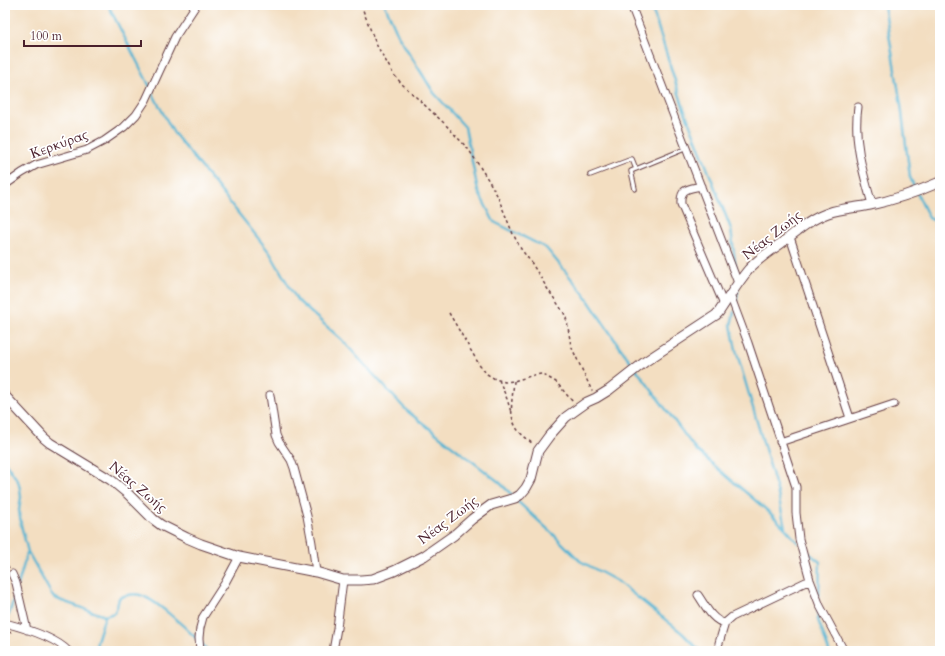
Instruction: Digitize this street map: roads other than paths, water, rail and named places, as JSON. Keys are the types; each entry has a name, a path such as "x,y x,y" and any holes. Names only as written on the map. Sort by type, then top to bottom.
{"street":[{"name":"Κερκύρας","path":"5,185 36,165 87,150 104,141 124,127 136,115 146,100 175,37 196,5"},
{"path":"632,5 738,283"},
{"path":"858,107 857,127 859,153 872,204"},
{"name":"Νέας Ζωής","path":"5,396 50,443 111,480 128,494 153,519 161,525 187,538 239,557 316,572 343,580 373,579 394,571 424,556 454,535 487,507 520,495 531,479 538,451 566,417 580,406 609,390 646,361 716,315 738,283 754,264 814,220 828,212 872,204 907,195 940,182"},
{"path":"701,186 686,190 682,193 680,197 681,204 724,304"},
{"path":"790,237 850,418"},
{"path":"730,296 748,343 796,487 796,513 799,539 810,580 820,606 844,651"},
{"path":"270,395 276,435 291,460 296,474 312,542 316,572"},
{"path":"780,442 894,404"},
{"path":"200,650 199,638 203,617 225,583 239,557"},
{"path":"12,574 16,583 27,630"},
{"path":"333,651 343,580"},
{"path":"719,643 725,623 732,617 810,580"},
{"path":"698,595 715,619 725,623"},
{"path":"5,623 20,626 52,640 68,651"}],"lane":[{"path":"636,189 631,171 687,148"},
{"path":"590,175 632,159 636,169"}],"waterway":[{"path":"108,5 150,87"},
{"path":"385,5 399,37 434,93 465,127 478,191 494,222 546,248 584,294 619,346 696,450 769,512 798,543"},
{"path":"651,5 684,109 731,229 736,269"},
{"path":"884,5 901,105 910,177 915,189"},
{"path":"152,92 173,132 270,253 297,300 342,340 407,411 499,482 513,496"},
{"path":"917,193 929,218 940,223"},
{"path":"736,305 738,290"},
{"path":"734,312 731,325 736,350 777,490 785,527"},
{"path":"5,462 18,481 21,497 19,510 21,525 28,552 53,597 105,616 114,613 119,598 134,594 140,595 162,608 197,639"},
{"path":"516,500 580,561 617,581 682,633 700,651"},
{"path":"804,549 820,562 819,596"},
{"path":"18,585 27,553"},
{"path":"5,620 9,614 16,593"},
{"path":"818,607 818,620 829,651"},
{"path":"96,651 97,641 105,616"},
{"path":"202,644 208,651"}]}
